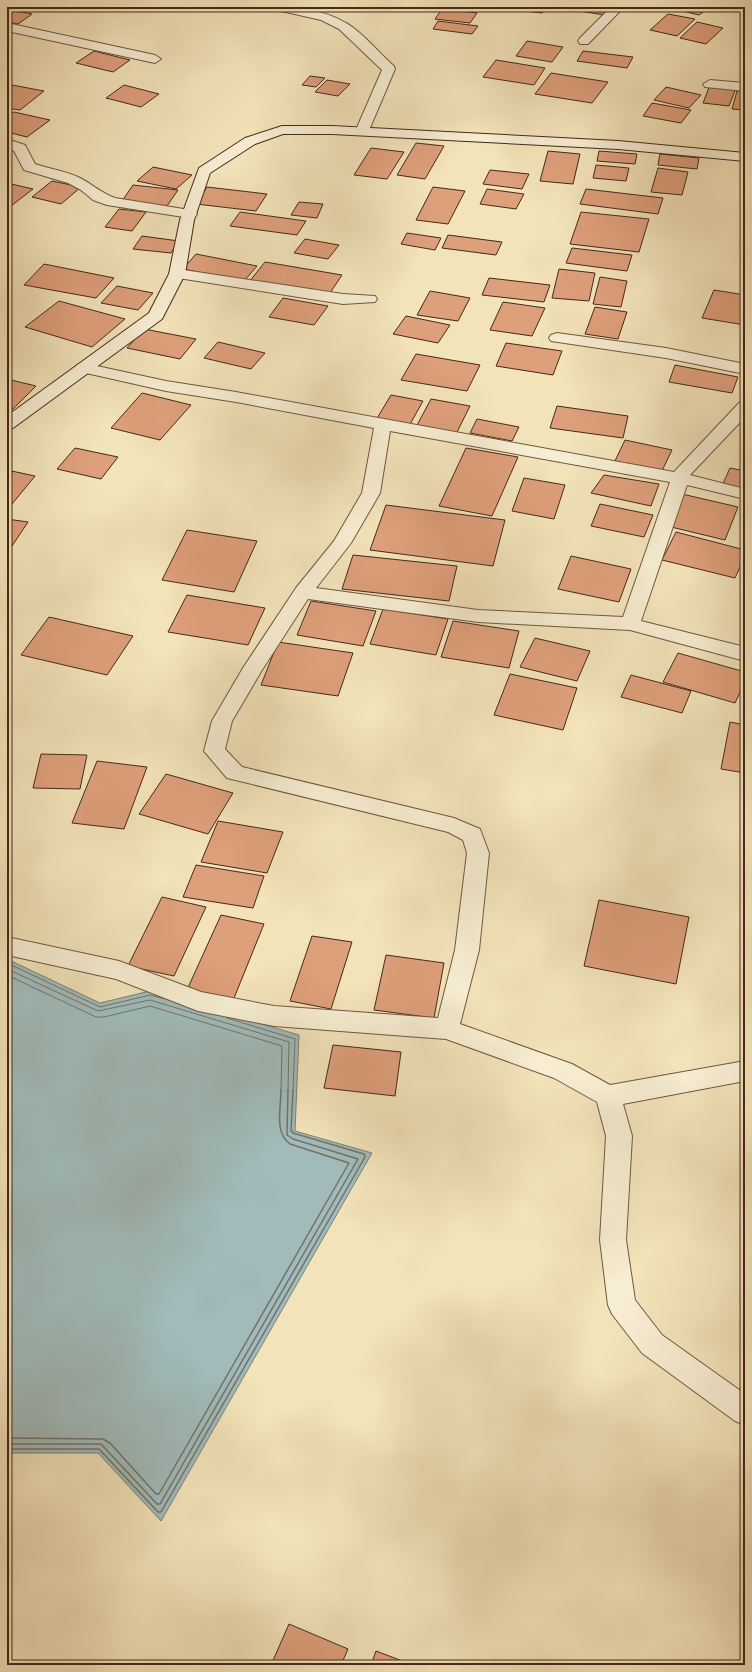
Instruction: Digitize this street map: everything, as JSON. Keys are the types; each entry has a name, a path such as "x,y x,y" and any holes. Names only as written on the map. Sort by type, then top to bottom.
{"street":[{"path":"281,7 325,17 343,26 389,69 362,132"},
{"path":"325,17 335,7"},
{"path":"584,41 618,7"},
{"path":"7,26 155,59"},
{"path":"710,84 745,87"},
{"path":"7,424 156,316 177,274 190,214 204,171 250,141 282,130 362,132 618,145 745,157"},
{"path":"7,143 20,148 28,167 74,180 86,187 98,197 112,202 190,214"},
{"path":"177,274 343,299 369,299"},
{"path":"557,338 666,353 745,369"},
{"path":"83,368 166,386 236,397 680,478 745,494"},
{"path":"630,624 680,478 684,471 745,407"},
{"path":"383,425 371,493 342,543 303,592 253,668 222,721 214,751 235,773 454,826 472,835 478,853 467,950 447,1029"},
{"path":"303,592 478,616 630,624 745,654"},
{"path":"7,946 119,970 198,1001 266,1014 447,1029 563,1071 608,1096 745,1071"},
{"path":"608,1096 619,1136 613,1240 622,1305 652,1344 745,1410"}],"water":[{"path":"7,959 100,1003 150,991 299,1035 295,1131 372,1153 161,1521 98,1453 7,1453"}],"building":[{"path":"491,7 546,7 542,13"},
{"path":"552,7 610,7 605,15"},
{"path":"676,7 710,7 699,15 674,9"},
{"path":"7,9 32,14 18,24 7,22"},
{"path":"442,9 477,13 470,23 435,19"},
{"path":"668,14 695,19 677,36 650,30"},
{"path":"438,21 478,26 472,34 433,29"},
{"path":"697,22 723,28 706,44 680,38"},
{"path":"527,41 563,47 552,62 516,56"},
{"path":"94,51 130,60 113,72 76,63"},
{"path":"583,51 633,57 627,68 577,61"},
{"path":"496,60 545,68 534,85 483,77"},
{"path":"551,73 608,82 592,103 535,94"},
{"path":"310,76 325,78 316,87 302,85"},
{"path":"327,80 350,84 338,96 315,92"},
{"path":"12,85 44,91 20,110 7,108 7,90"},
{"path":"124,85 159,94 141,107 106,98"},
{"path":"710,85 736,88 729,106 703,103"},
{"path":"666,87 701,95 689,108 654,100"},
{"path":"737,91 745,91 745,110 732,109"},
{"path":"652,103 691,110 681,123 643,116"},
{"path":"14,112 50,120 27,137 7,132 7,117"},
{"path":"416,143 444,146 425,179 397,175"},
{"path":"371,148 404,152 387,179 354,175"},
{"path":"548,151 580,154 573,184 540,181"},
{"path":"599,151 637,154 635,164 597,161"},
{"path":"660,154 699,158 697,169 658,165"},
{"path":"596,165 629,168 626,181 593,178"},
{"path":"153,167 192,175 176,189 137,181"},
{"path":"658,168 688,172 682,195 651,192"},
{"path":"490,170 529,174 522,189 483,184"},
{"path":"52,181 81,187 61,204 32,197"},
{"path":"7,183 33,189 11,206 7,205"},
{"path":"133,185 178,190 167,206 122,201"},
{"path":"207,187 267,194 256,211 196,204"},
{"path":"433,187 465,191 448,224 416,220"},
{"path":"487,189 524,194 516,209 480,204"},
{"path":"586,189 663,198 658,214 580,204"},
{"path":"299,202 323,204 317,218 291,215"},
{"path":"119,209 146,212 132,231 105,227"},
{"path":"240,212 306,221 297,235 230,226"},
{"path":"581,212 649,219 639,252 570,244"},
{"path":"407,233 441,238 435,250 401,244"},
{"path":"448,235 502,242 496,255 442,248"},
{"path":"142,236 179,241 171,253 133,249"},
{"path":"305,239 339,245 328,259 294,253"},
{"path":"572,248 632,255 627,271 566,263"},
{"path":"196,254 257,266 244,281 183,269"},
{"path":"265,262 342,275 328,296 249,282"},
{"path":"44,264 114,278 96,298 24,285"},
{"path":"559,269 595,273 589,301 552,298"},
{"path":"600,277 627,281 621,307 593,304"},
{"path":"489,278 550,285 544,302 482,295"},
{"path":"117,286 153,293 138,310 101,303"},
{"path":"714,290 745,295 745,325 702,318"},
{"path":"430,291 470,298 458,321 417,315"},
{"path":"283,298 328,306 314,325 269,317"},
{"path":"59,301 125,319 92,347 25,327"},
{"path":"503,302 545,308 532,336 490,330"},
{"path":"595,307 627,312 618,339 585,334"},
{"path":"406,316 450,325 438,343 393,334"},
{"path":"144,329 196,339 180,359 127,348"},
{"path":"745,340 745,357 740,356"},
{"path":"218,342 265,353 251,369 204,358"},
{"path":"506,343 562,351 553,375 496,366"},
{"path":"416,354 480,365 467,391 401,380"},
{"path":"675,365 738,377 732,393 669,382"},
{"path":"7,379 36,386 7,415"},
{"path":"142,393 191,405 160,440 111,428"},
{"path":"391,395 423,401 409,426 376,420"},
{"path":"431,399 470,406 456,434 416,427"},
{"path":"557,406 628,416 623,438 550,428"},
{"path":"477,419 519,427 512,441 470,433"},
{"path":"625,440 672,450 661,473 614,463"},
{"path":"75,448 118,457 101,479 57,469"},
{"path":"466,448 518,457 492,516 439,506"},
{"path":"730,468 745,471 745,493 721,488"},
{"path":"7,470 35,476 12,504 7,503"},
{"path":"604,475 659,484 651,506 591,493"},
{"path":"524,478 565,485 554,519 512,511"},
{"path":"682,494 738,507 725,540 667,526"},
{"path":"600,504 653,515 644,537 591,526"},
{"path":"386,505 505,520 493,566 370,550"},
{"path":"7,519 28,522 12,546 7,545"},
{"path":"187,530 257,541 234,592 162,580"},
{"path":"676,532 745,550 745,556 735,578 662,560"},
{"path":"353,555 457,566 449,601 342,589"},
{"path":"571,556 631,569 619,602 558,589"},
{"path":"187,595 265,608 248,645 168,632"},
{"path":"311,601 376,611 363,646 297,635"},
{"path":"383,609 448,619 436,655 370,644"},
{"path":"49,617 133,636 107,675 21,655"},
{"path":"453,621 519,631 509,668 441,657"},
{"path":"535,638 590,651 577,681 520,667"},
{"path":"278,642 353,653 338,696 261,685"},
{"path":"678,653 745,672 745,682 735,703 663,682"},
{"path":"510,674 577,688 563,730 494,715"},
{"path":"631,675 691,691 682,713 621,697"},
{"path":"730,722 745,725 745,773 721,769"},
{"path":"41,754 87,755 80,789 33,788"},
{"path":"97,761 147,767 124,829 72,823"},
{"path":"166,774 233,793 208,834 139,814"},
{"path":"218,821 283,832 267,873 201,862"},
{"path":"196,865 264,876 253,908 183,897"},
{"path":"162,897 206,907 174,976 128,966"},
{"path":"599,900 689,917 676,984 584,966"},
{"path":"221,915 264,924 232,1003 186,992"},
{"path":"312,936 352,942 331,1009 290,1001"},
{"path":"386,955 444,963 434,1018 374,1010"},
{"path":"333,1045 401,1052 395,1096 324,1088"},
{"path":"289,1624 348,1649 341,1665 271,1665"},
{"path":"376,1651 413,1665 371,1665"}]}
